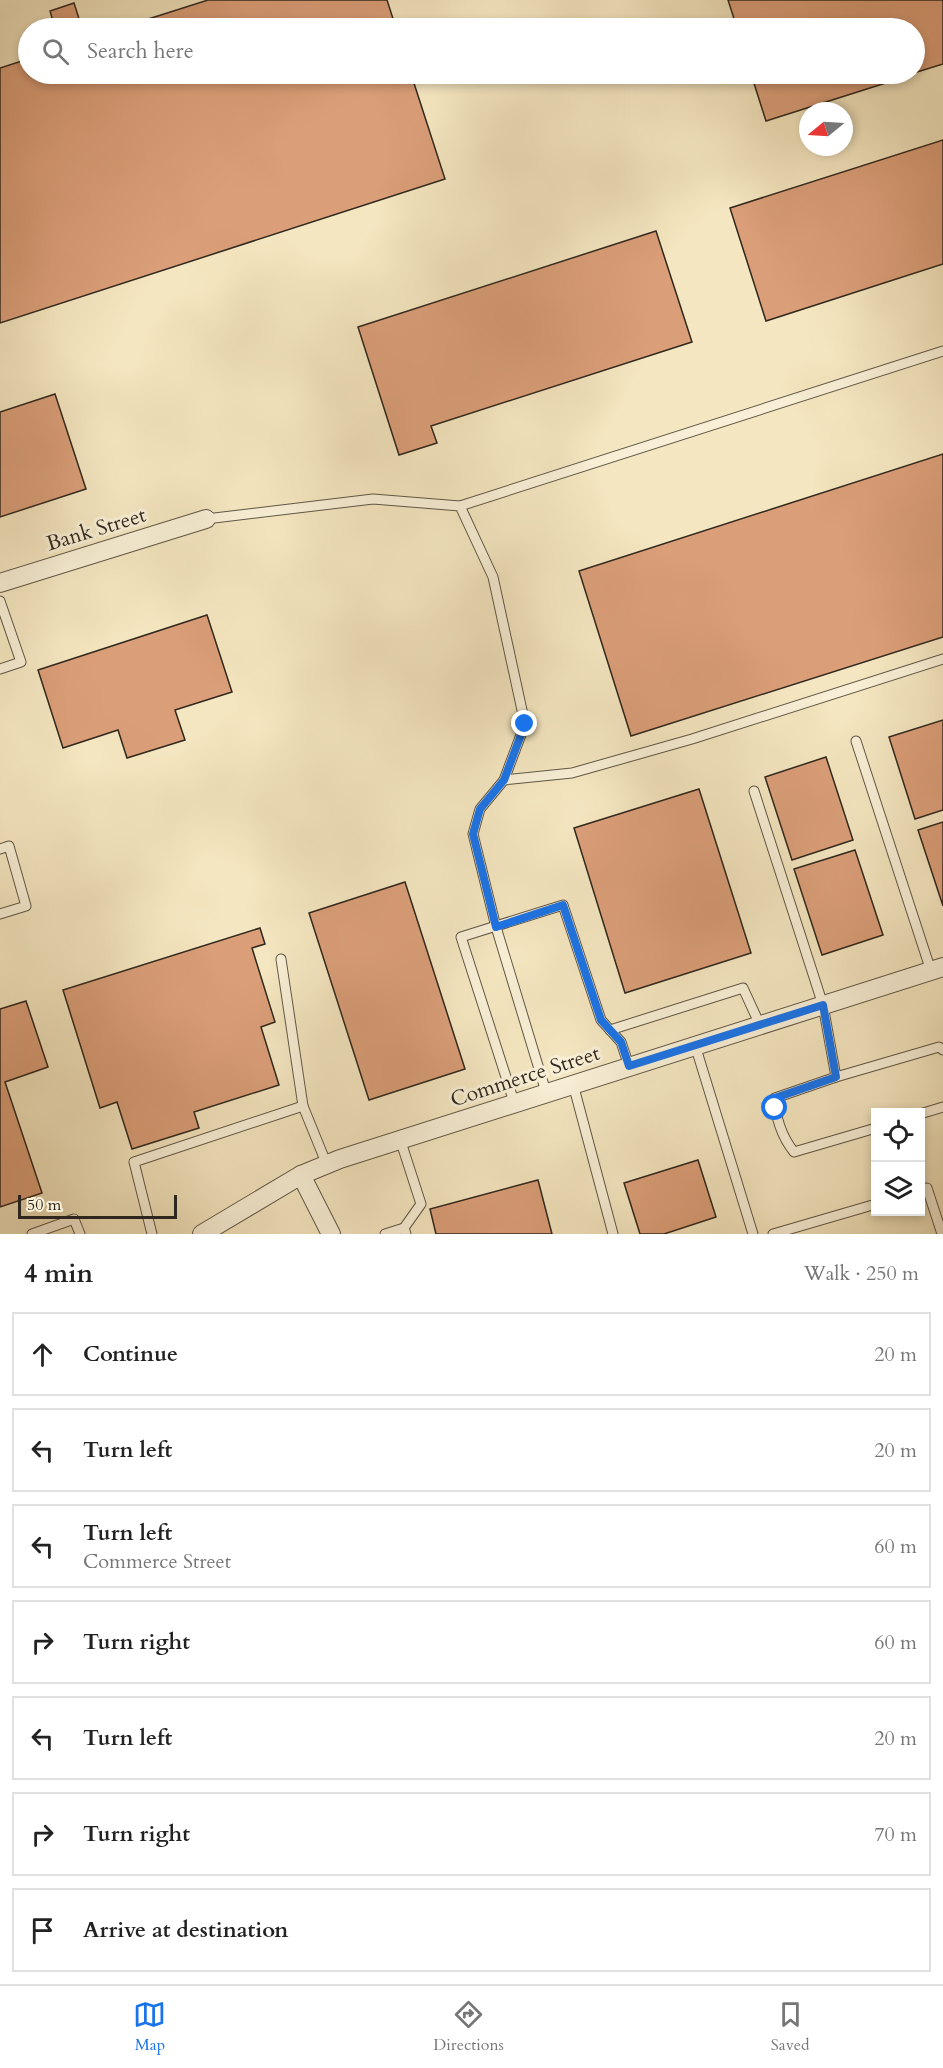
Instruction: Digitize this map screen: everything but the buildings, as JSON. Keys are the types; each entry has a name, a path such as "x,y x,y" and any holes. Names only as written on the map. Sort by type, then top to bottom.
{"street":[{"name":"Bank Street","path":"0,583 206,519"},
{"name":"Commerce Street","path":"202,1234 302,1175 327,1164 514,1102 937,969"},
{"path":"302,1175 331,1234"}],"lane":[{"path":"206,519 373,499 460,506 943,351"},
{"path":"460,506 493,577 525,724 504,780 480,809 473,834 496,927 546,1092"},
{"path":"0,601 21,662 0,669"},
{"path":"504,780 572,773 692,739 943,659"},
{"path":"856,741 937,969"},
{"path":"754,791 823,1005 836,1077"},
{"path":"0,849 9,846 26,906 0,914"},
{"path":"514,1102 461,938 563,905 601,1020 621,1042 629,1066"},
{"path":"281,959 303,1106 327,1164"},
{"path":"610,1030 743,988 760,1025"},
{"path":"695,1045 753,1234"},
{"path":"871,1129 794,1152 784,1141 775,1108 775,1098 836,1077 939,1047 943,1050"},
{"path":"573,1084 613,1234"},
{"path":"152,1234 134,1162 303,1106"},
{"path":"925,1113 943,1107"},
{"path":"385,1234 405,1231 422,1204 400,1139"},
{"path":"925,1189 927,1188 942,1234"},
{"path":"773,1234 871,1205"},
{"path":"32,1234 74,1219 80,1234"}],"route":[{"path":"525,724 504,780 480,809 473,834 496,927 563,905 601,1020 621,1042 629,1066 823,1005 836,1077 775,1098 775,1108"}]}
